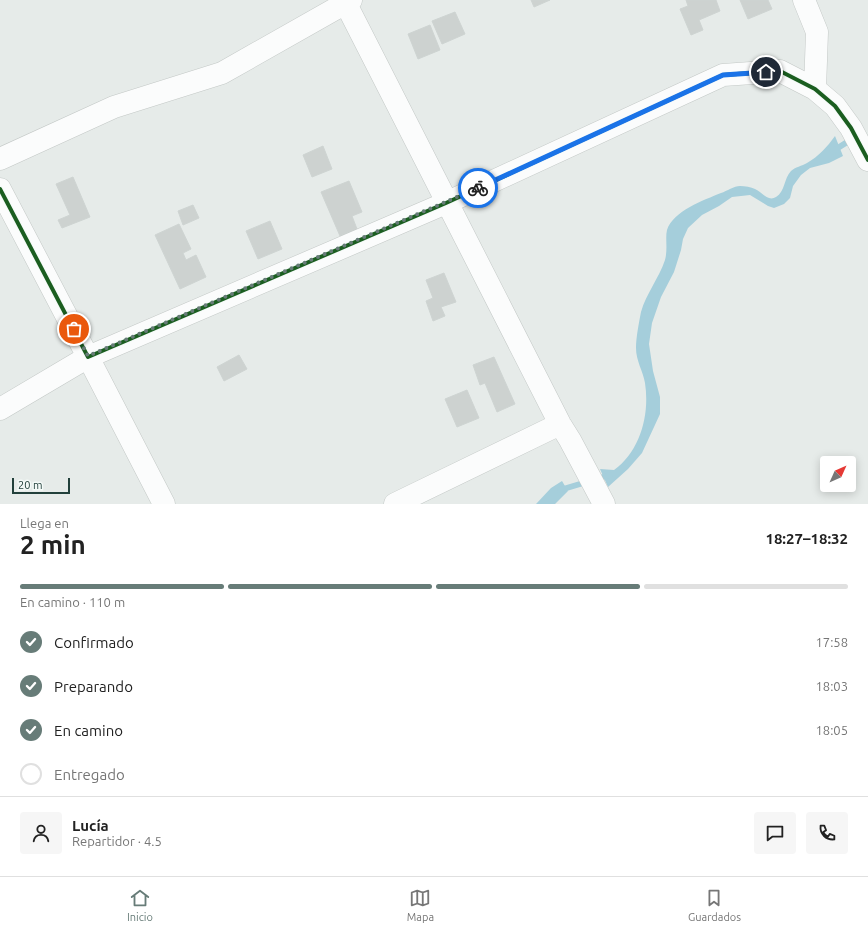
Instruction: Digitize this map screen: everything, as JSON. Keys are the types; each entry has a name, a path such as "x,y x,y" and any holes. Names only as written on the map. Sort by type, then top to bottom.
{"street":[{"path":"804,0 817,32 815,89"},
{"path":"0,159 114,107 222,73 347,1 446,203 601,500"},
{"path":"0,409 88,356 446,203 723,75 780,71 815,89 835,106 868,160"},
{"path":"0,189 164,504"},
{"path":"395,504 565,432"}],"water":[{"path":"835,136 843,156 829,163 810,168 801,175 793,186 790,198 784,204 774,208 750,195 732,197 702,215 688,228 683,239 674,272 661,297 652,323 649,344 653,371 660,397 660,414 642,453 628,469 608,487 600,469 614,470 623,462 637,443 644,420 646,395 645,383 636,353 637,335 643,305 665,260 666,233 670,223 690,207 738,186 753,188 770,198 776,197 781,192 791,171 815,157 826,148"},
{"path":"562,481 568,491 555,504 536,504 551,488"}],"building":[{"path":"531,0 550,0 534,7"},
{"path":"686,0 716,0 720,11 699,20 703,30 691,35 680,9 688,6"},
{"path":"740,0 768,0 772,9 748,19"},
{"path":"455,12 465,34 442,44 432,21"},
{"path":"430,25 440,50 418,59 408,34"},
{"path":"323,146 332,169 312,177 303,155"},
{"path":"73,177 90,217 62,228 58,220 70,215 56,184"},
{"path":"349,181 362,212 352,216 357,229 340,236 321,192"},
{"path":"193,205 199,218 183,225 178,211"},
{"path":"270,221 282,249 258,259 246,231"},
{"path":"179,224 191,249 183,253 186,260 196,255 206,277 180,289 155,235"},
{"path":"444,273 456,302 441,307 445,316 433,321 426,301 433,298 426,280"},
{"path":"239,355 247,369 224,381 217,367"},
{"path":"494,357 515,404 497,412 485,383 480,385 473,365"},
{"path":"467,390 479,418 457,427 445,399"}],"waterway":[{"path":"833,151 852,139"},
{"path":"560,490 610,475"}],"cycle path":[{"path":"0,189 88,357 446,203 723,75 780,71 815,89 835,106 851,128 868,160"}],"way so far":[{"path":"74,329 88,356 478,188"}],"route":[{"path":"478,188 723,75 766,72"}]}
